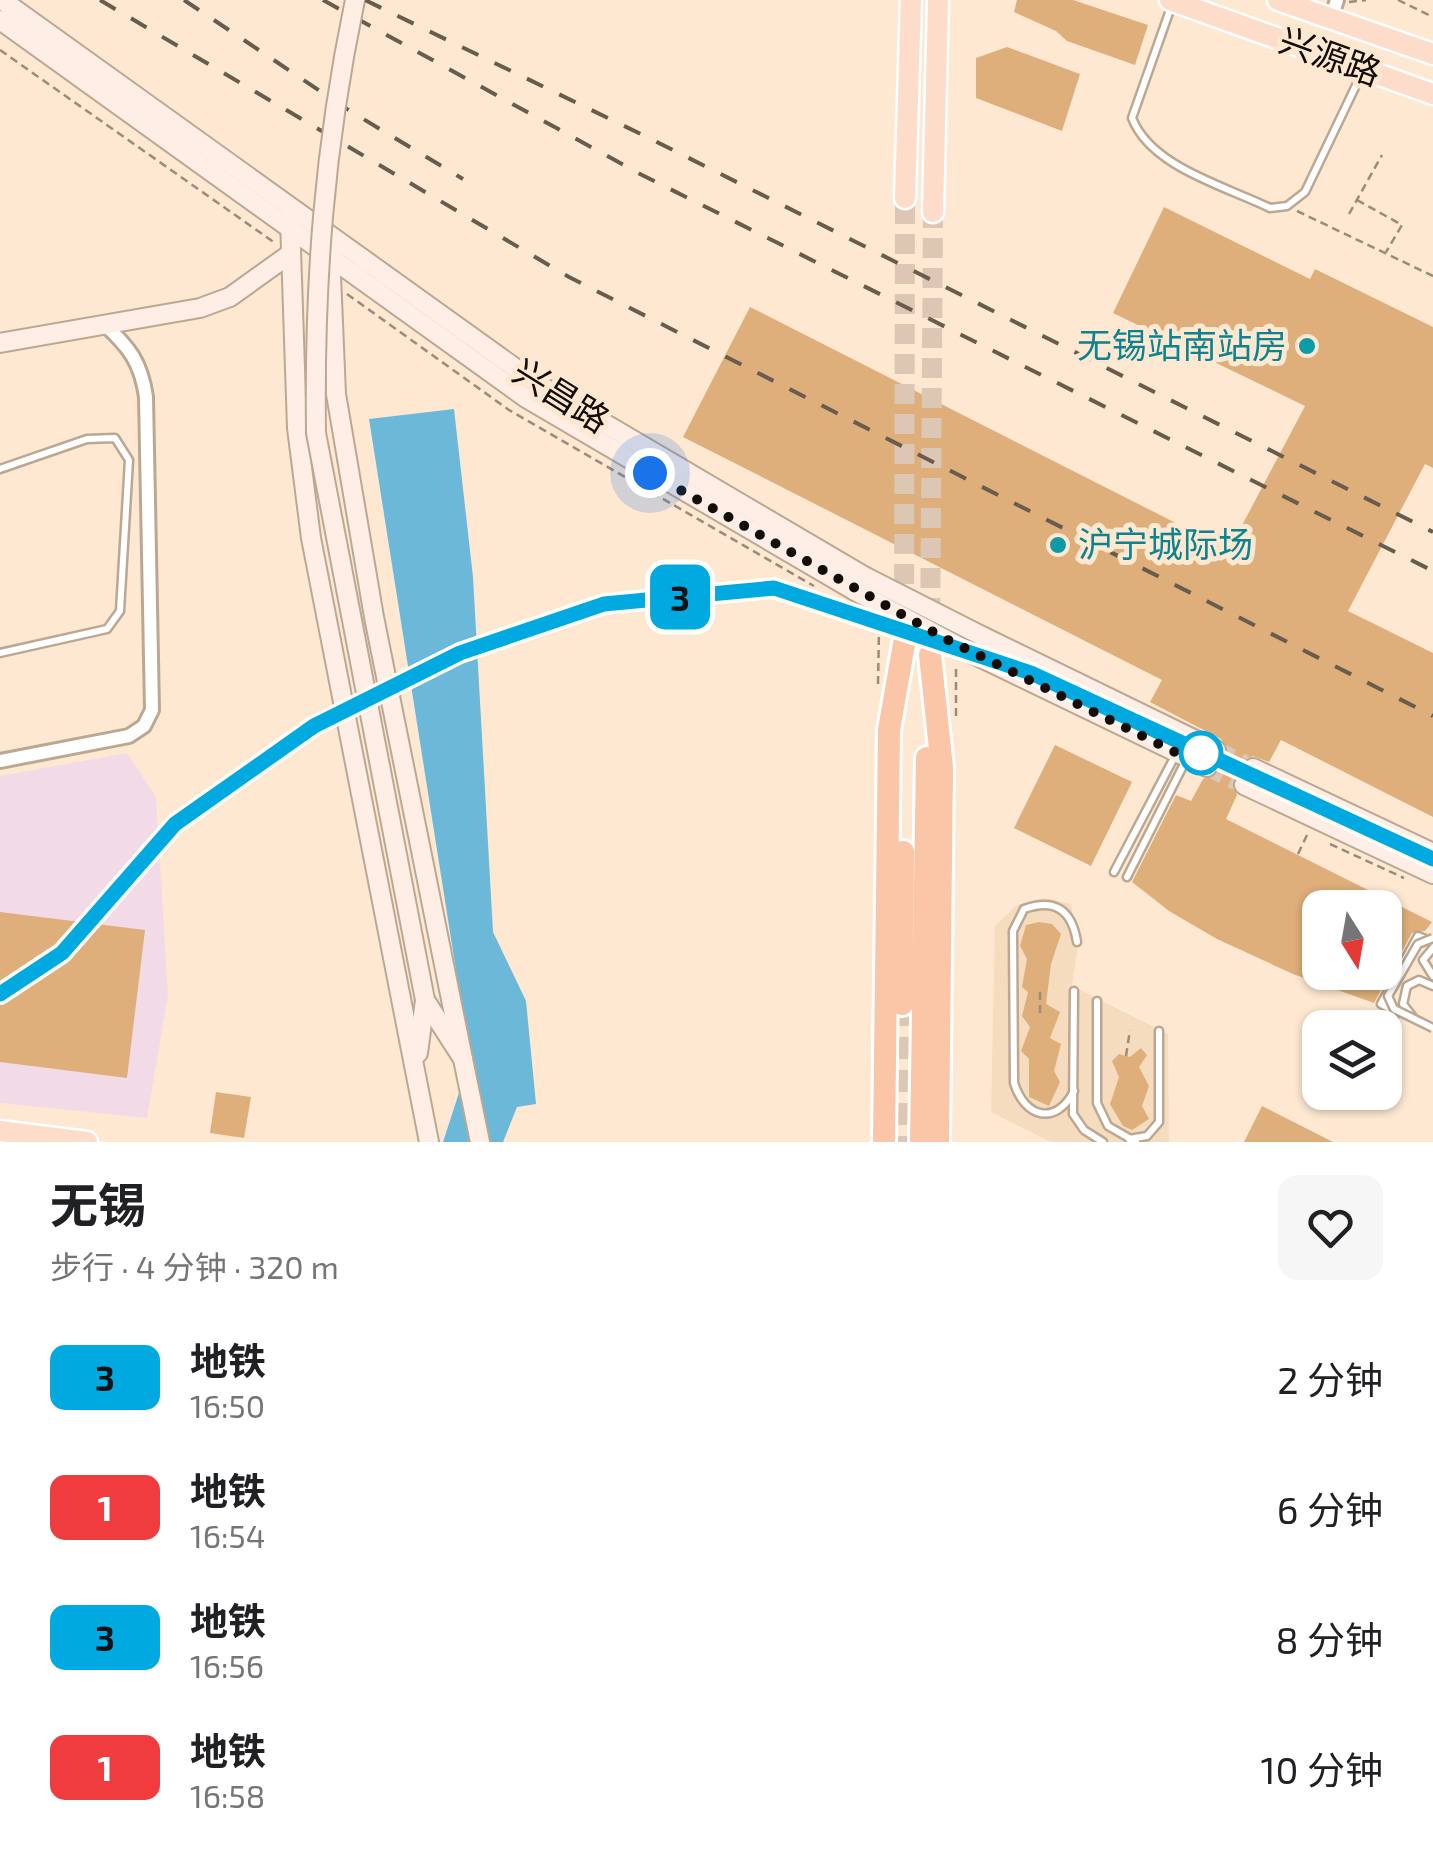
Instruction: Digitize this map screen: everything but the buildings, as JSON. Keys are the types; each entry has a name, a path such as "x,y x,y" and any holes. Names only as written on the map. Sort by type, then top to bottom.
{"highway":[{"path":"884,1142 890,730 904,644 902,1004"},
{"path":"921,1142 920,966 930,654 942,767 938,1142"}],"main road":[{"name":"兴昌路","path":"2,0 290,219 330,258 526,398 860,584 982,636 1216,750"},
{"path":"355,0 322,196 315,339 316,433 425,1000 416,1068"},
{"path":"905,198 911,0"},
{"path":"933,212 938,0"},
{"name":"兴源路","path":"1172,0 1433,94"},
{"name":"兴源路","path":"1278,0 1337,6 1433,54"},
{"name":"兴昌路","path":"0,20 290,219 330,237 536,383 973,654 1207,767"},
{"path":"290,219 297,428 311,538 428,1142"},
{"path":"330,237 336,394 374,617 480,1142"},
{"path":"0,343 200,308 230,297 290,254"},
{"path":"1254,768 1433,852"},
{"path":"1244,785 1433,874"},
{"path":"425,1000 464,1059"},
{"path":"0,1131 87,1142"}],"street":[{"path":"0,761 129,736 144,726 152,710 146,396 142,368 130,347 104,324"}],"lane":[{"path":"1172,0 1132,118 1140,138 1159,154 1270,208 1286,206 1305,192 1364,69"},
{"path":"0,469 87,438 116,438 129,460 120,611 106,628 0,653"},
{"path":"1114,872 1182,755"},
{"path":"1127,877 1182,755"},
{"path":"1074,1091 1065,1108 1052,1115 1034,1113 1020,1101 1014,1082 1012,930 1024,909 1041,903 1057,906 1068,914 1076,942"},
{"path":"1433,944 1418,936 1380,1004 1433,1030"},
{"path":"1433,944 1418,944 1388,996 1394,1009 1433,1030"},
{"path":"1433,944 1423,960 1433,976"},
{"path":"1418,1023 1402,997 1407,986 1419,980 1433,986"},
{"path":"1074,991 1074,1114 1084,1130 1103,1142"},
{"path":"1096,1001 1097,1103 1108,1126 1132,1140 1148,1136 1159,1122 1158,1031"}],"path":[{"path":"1337,6 1366,0"},
{"path":"1398,0 1433,17"},
{"path":"1349,214 1382,155"},
{"path":"1357,200 1402,225 1386,253"},
{"path":"1286,206 1433,276"},
{"path":"1298,854 1308,833"},
{"path":"1040,987 1040,1013"},
{"path":"1126,1056 1130,1030"}],"shaded area":[{"path":"127,753 156,797 168,995 147,1118 0,1103 0,776"},
{"path":"1045,898 1071,904 1078,943 1072,986 1168,1034 1169,1142 1051,1142 991,1112 995,926 1017,905"}],"water":[{"path":"454,409 473,577 493,932 526,1001 536,1104 517,1107 503,1142 443,1142 470,1059 369,419"}],"tunnel":[{"path":"904,644 905,198"},
{"path":"930,648 933,212"},
{"path":"1216,750 1253,768"},
{"path":"1207,767 1244,785"},
{"path":"902,1004 904,1142"}],"railway":[{"path":"100,0 569,277 1433,716"},
{"path":"184,0 350,111 463,179"},
{"path":"323,0 642,175 1433,571"},
{"path":"365,0 649,138 1433,532"}],"metro line":[{"name":"3","path":"0,994 62,953 175,824 314,726 460,653 604,604 774,588 1031,673 1433,859"}],"place":[{"name":"无锡站南站房","path":"1307,346"},
{"name":"沪宁城际场","path":"1058,545"}],"route":[{"path":"650,473 973,654 1187,758 1201,753"}]}
